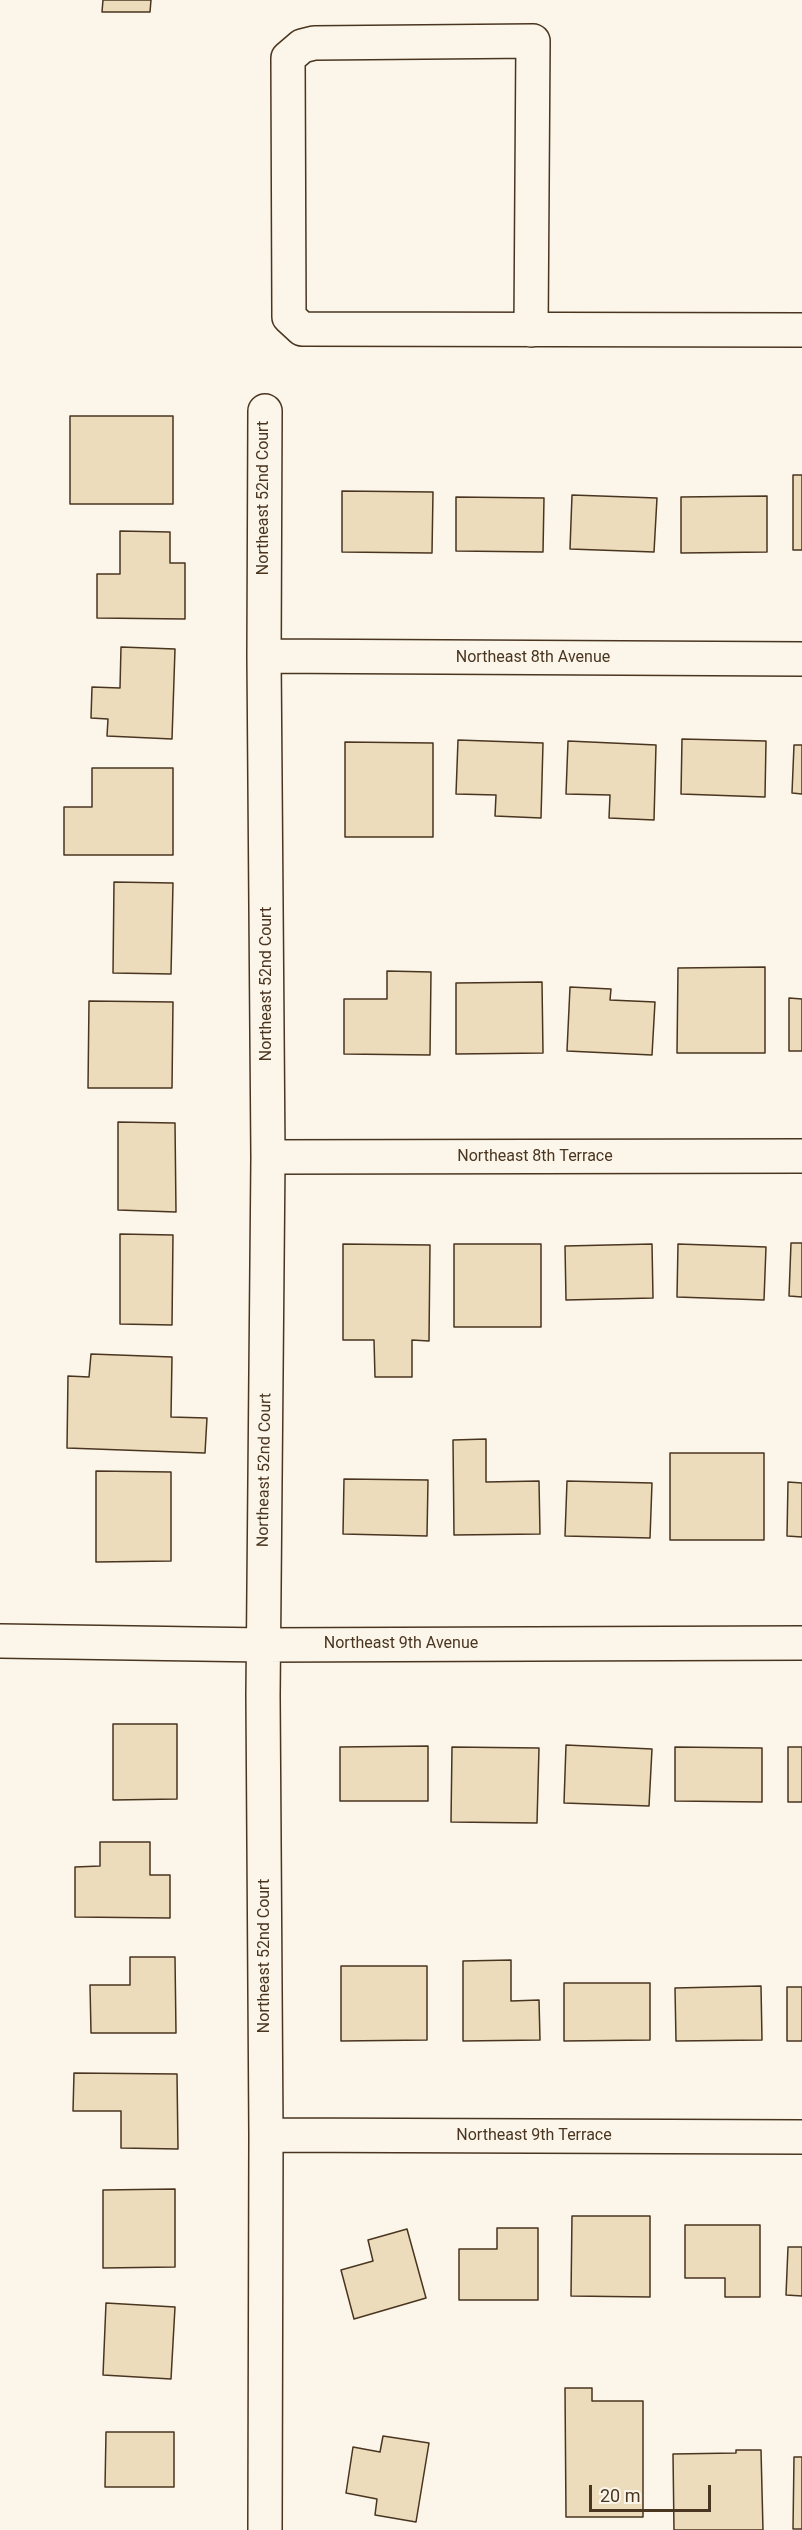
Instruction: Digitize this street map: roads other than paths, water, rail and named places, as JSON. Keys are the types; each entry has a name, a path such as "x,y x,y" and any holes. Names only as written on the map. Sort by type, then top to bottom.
{"street":[{"path":"531,330 532,41 376,41 302,46 288,58 289,317 302,329 531,330 802,330"},
{"name":"Northeast 52nd Court","path":"265,411 264,656 268,1157 264,1645 267,2135 266,2530"},
{"name":"Northeast 8th Avenue","path":"264,656 802,659"},
{"name":"Northeast 8th Terrace","path":"268,1157 802,1156"},
{"name":"Northeast 9th Avenue","path":"0,1641 264,1645 802,1643"},
{"name":"Northeast 9th Terrace","path":"267,2135 802,2137"}]}
